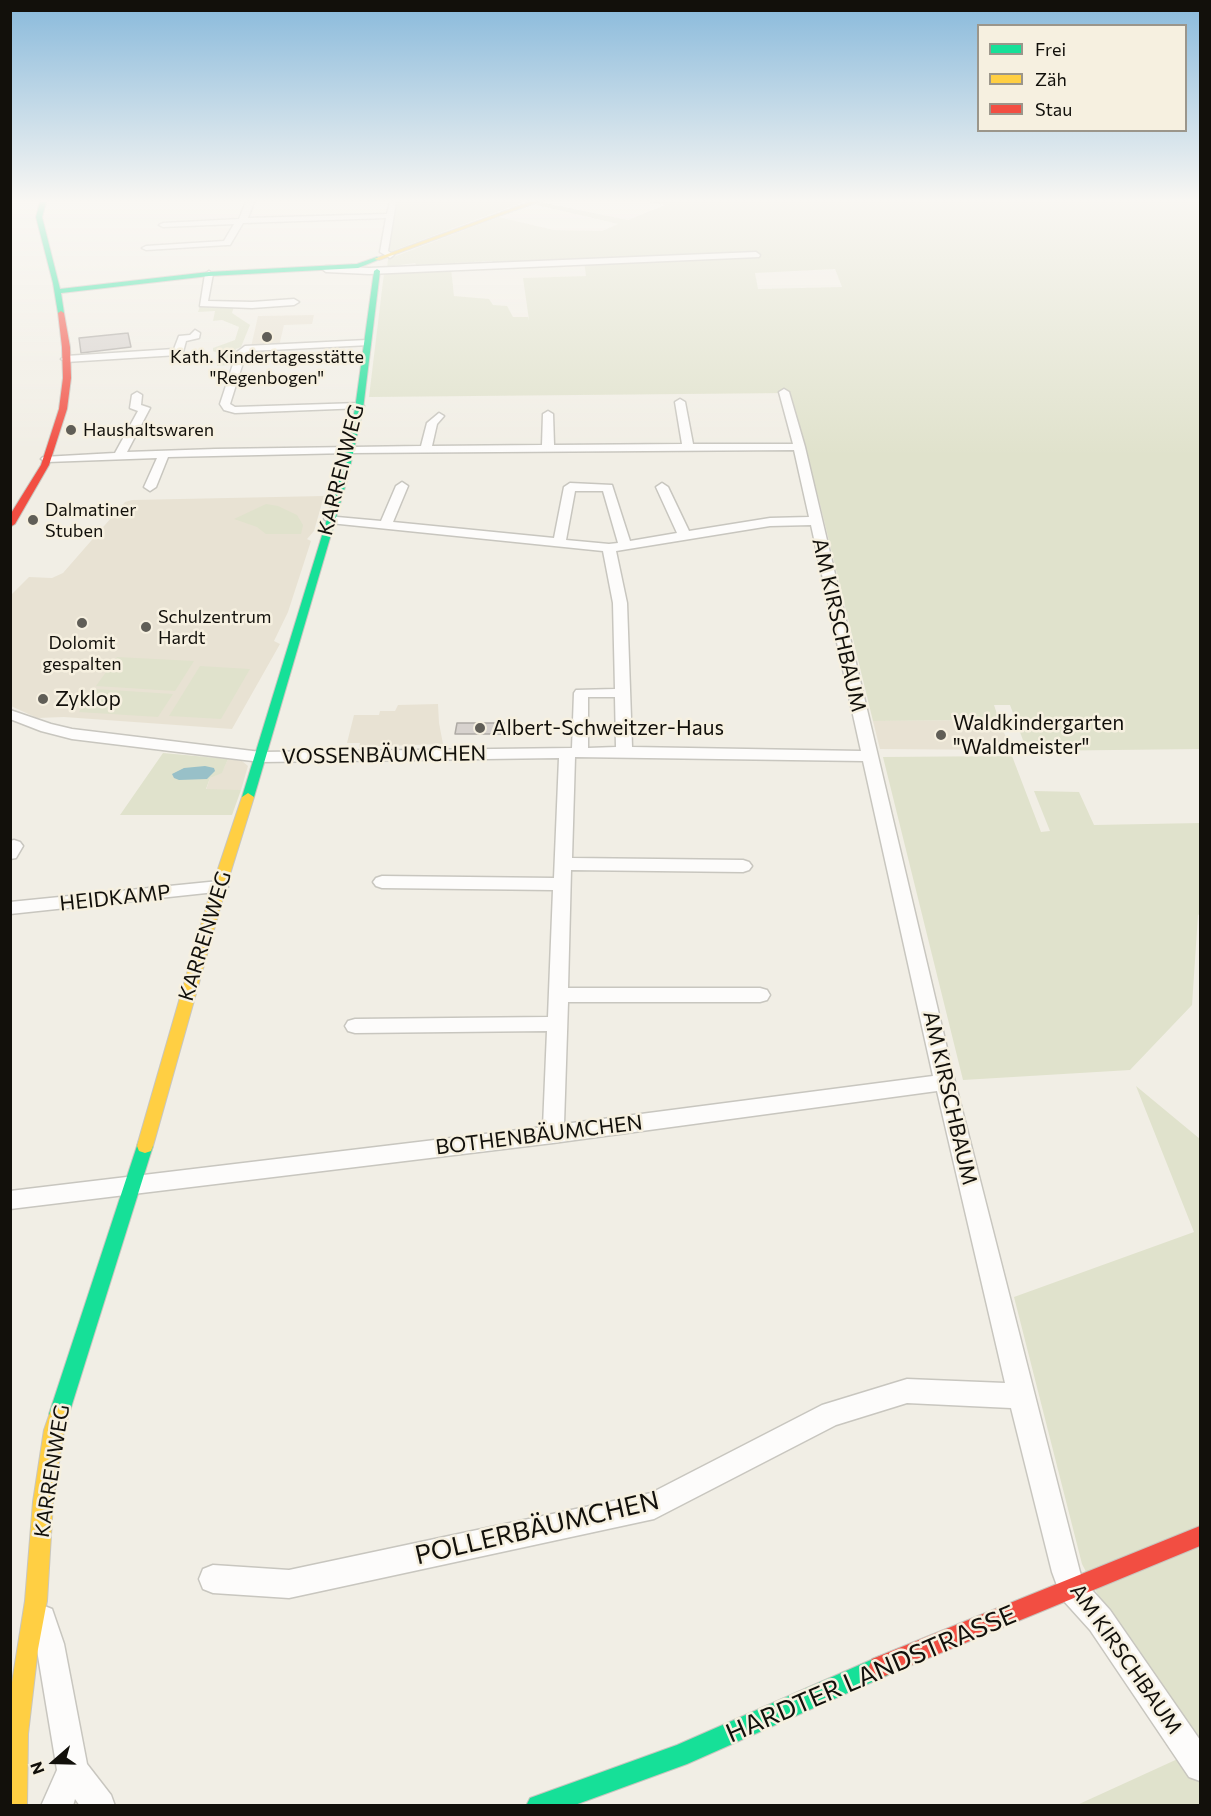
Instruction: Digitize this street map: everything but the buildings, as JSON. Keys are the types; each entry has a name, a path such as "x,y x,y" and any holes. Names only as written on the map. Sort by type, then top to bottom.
{"street":[{"path":"10,524 47,459 63,409 67,378 66,359 56,287"},
{"path":"57,291 95,287"},
{"path":"206,287 202,304 252,305 294,302"},
{"name":"KARRENWEG","path":"15,1806 14,1738 36,1601 43,1502 54,1430 133,1186 219,887 261,757 350,450 359,406 367,343 369,287"},
{"path":"66,359 178,352 182,338 194,338 195,333"},
{"path":"359,406 235,410 228,408 225,404 242,352 248,348 367,343"},
{"name":"AM KIRSCHBAUM","path":"784,392 945,1082 1050,1512 1072,1589 1100,1620 1200,1766"},
{"path":"119,456 145,408 135,408 137,395"},
{"path":"680,402 688,448"},
{"path":"548,414 548,448"},
{"path":"426,449 432,423 439,416"},
{"path":"47,459 350,450 798,447"},
{"path":"150,487 164,454"},
{"path":"386,523 402,486"},
{"path":"559,543 570,487 608,488 625,545"},
{"path":"662,487 684,535"},
{"path":"330,519 386,523 609,548 770,522 814,520"},
{"path":"609,548 620,603 624,752"},
{"path":"553,1134 562,864 581,693 622,693"},
{"name":"VOSSENBÄUMCHEN","path":"10,714 72,734 261,757 624,752 870,756"},
{"path":"562,864 743,866"},
{"path":"382,882 561,884"},
{"name":"HEIDKAMP","path":"10,908 219,887"},
{"path":"558,995 760,995"},
{"path":"355,1026 556,1024"},
{"name":"BOTHENBÄUMCHEN","path":"133,1186 945,1082"},
{"path":"10,1200 133,1186"},
{"name":"POLLERBÄUMCHEN","path":"213,1579 289,1584 654,1506 831,1414 907,1391 1021,1396"},
{"name":"HARDTER LANDSTRASSE","path":"538,1806 679,1755 869,1671 1200,1536"},
{"name":"KARRENWEG","path":"36,1601 50,1644 73,1771 100,1806"},
{"path":"56,1806 73,1771"}],"shaded area":[{"name":"Kath. Kindertagesstätte \"Regenbogen\"","path":"314,315 312,324 284,325 279,346 251,347 258,316"},
{"name":"Schulzentrum Hardt","path":"324,496 314,531 307,539 311,541 288,612 274,641 280,644 232,729 64,717 37,718 11,706 11,595 29,577 52,578 63,573 125,502"},
{"path":"438,704 443,744 359,747 360,743 347,743 354,715 379,715 380,711 395,711 398,705"},
{"name":"Waldkindergarten \"Waldmeister\"","path":"999,720 1011,750 880,749 873,721"},
{"path":"228,759 242,761 248,766 241,790 206,790 210,778 222,772"}],"green space":[{"path":"382,287 453,287 454,296 489,299 493,305 507,306 513,317 528,317 529,320 524,287 758,287 758,289 842,287 1200,287 1200,749 1027,751 1010,705 994,705 999,720 873,721 819,500 789,393 369,397"},
{"path":"200,306 234,306 232,313 250,325 241,347 236,349 229,365 217,366 218,353 213,351 213,348 235,340 239,327 222,320 213,321 215,311 198,312"},
{"path":"266,504 278,506 297,515 303,525 301,534 266,534 257,527 234,519"},
{"path":"117,657 194,661 175,691 96,686"},
{"path":"200,666 250,669 221,719 169,716"},
{"path":"95,689 173,694 158,717 79,712"},
{"path":"163,753 228,759 222,773 210,778 206,789 241,790 232,815 120,815"},
{"path":"1012,756 1041,832 1050,831 1034,791 1079,792 1094,825 1200,823 1200,914 1198,915 1192,1005 1130,1070 963,1080 883,757"},
{"path":"1136,1086 1200,1139 1200,1805 1077,1805 1182,1757 1082,1564 1014,1297 1194,1232"}],"water":[{"path":"205,766 214,768 215,771 207,779 179,780 172,774 184,768"}],"traffic: fast":[{"path":"57,287 61,313"},
{"path":"57,291 95,287"},
{"path":"248,797 343,480 359,409 375,287"},
{"path":"59,1414 145,1146"},
{"path":"538,1806 679,1756 880,1667"}],"traffic: slow":[{"path":"145,1146 219,887 248,797"},
{"path":"15,1806 17,1734 27,1649 36,1601 43,1502 54,1430 59,1414"}],"traffic: jam":[{"path":"10,524 45,465 63,409 67,378 66,347 61,313"},
{"path":"880,1667 1200,1536"}],"place":[{"name":"Kath. Kindertagesstätte \"Regenbogen\"","path":"267,337"},
{"name":"Haushaltswaren","path":"71,430"},
{"name":"Dalmatiner Stuben","path":"33,520"},
{"name":"Dolomit gespalten","path":"82,623"},
{"name":"Schulzentrum Hardt","path":"146,627"},
{"name":"Zyklop","path":"43,699"},
{"name":"Albert-Schweitzer-Haus","path":"480,728"},
{"name":"Waldkindergarten \"Waldmeister\"","path":"941,735"}]}
